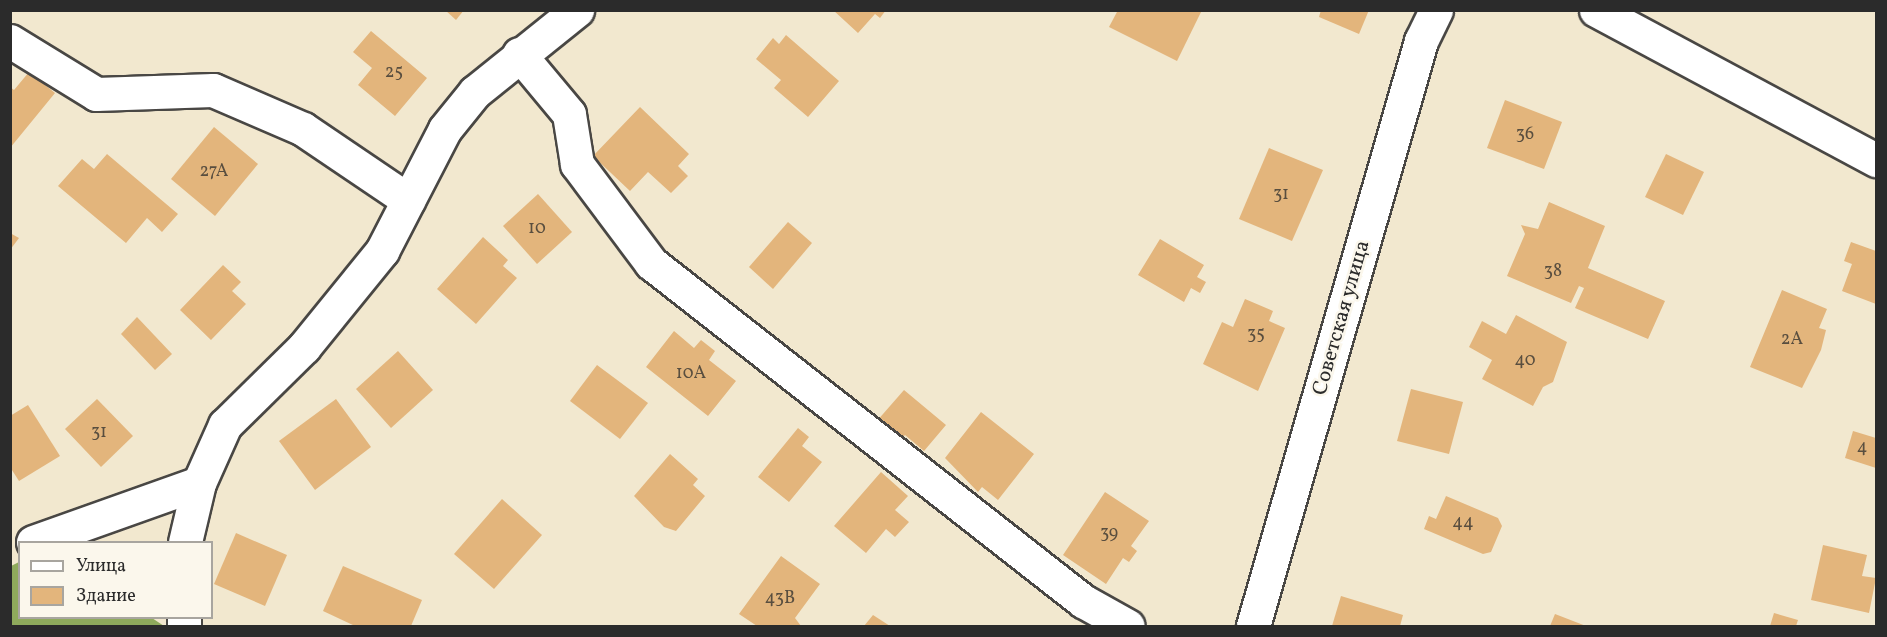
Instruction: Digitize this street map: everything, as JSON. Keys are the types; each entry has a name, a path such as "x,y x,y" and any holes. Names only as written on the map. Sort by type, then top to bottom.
{"street":[{"path":"185,541 199,483 225,425 304,347 382,251 445,129 475,92 519,54 577,10"},
{"name":"Советская улица","path":"1252,627 1421,41 1436,10"},
{"path":"1596,10 1876,160"},
{"path":"10,41 96,94 213,90 303,129 408,200"},
{"path":"519,54 569,114 578,164 651,263 1073,594 1128,627"},
{"path":"39,541 199,483"}],"green space":[{"path":"18,562 18,619 154,619 164,626 11,626 11,566"}],"building":[{"path":"445,10 464,10 456,20"},
{"path":"833,10 886,10 880,18 875,14 858,33"},
{"path":"1118,10 1202,10 1177,61 1109,27"},
{"path":"1321,10 1369,10 1359,34 1319,17"},
{"path":"371,31 427,78 395,116 358,85 372,68 353,52"},
{"path":"786,35 839,81 808,117 774,88 781,80 756,59 773,38 779,44"},
{"path":"29,72 55,93 10,148 10,87 14,90"},
{"path":"1505,100 1562,122 1544,169 1487,148"},
{"path":"640,107 689,154 678,166 688,176 671,193 648,172 630,191 593,156"},
{"path":"214,127 258,164 215,216 171,179"},
{"path":"1269,148 1323,170 1292,241 1239,219"},
{"path":"107,154 178,214 162,232 147,218 126,243 58,186 82,159 94,169"},
{"path":"1666,154 1704,172 1683,215 1645,197"},
{"path":"538,194 572,232 537,264 503,226"},
{"path":"1549,202 1605,226 1588,268 1665,301 1648,339 1575,308 1584,288 1579,286 1571,303 1507,276 1525,234 1521,225 1538,229"},
{"path":"788,222 812,243 773,289 749,267"},
{"path":"10,233 19,238 10,250"},
{"path":"483,237 508,260 503,266 517,278 476,324 437,289"},
{"path":"1160,239 1204,265 1197,277 1206,282 1200,293 1191,288 1184,302 1138,275"},
{"path":"1851,242 1876,251 1876,304 1842,291 1852,264 1844,261"},
{"path":"223,265 241,282 232,291 246,304 211,340 180,310"},
{"path":"1782,290 1827,309 1819,328 1826,330 1821,350 1802,388 1750,367"},
{"path":"1245,299 1273,311 1269,321 1285,328 1258,391 1203,364 1222,322 1233,327"},
{"path":"1516,315 1567,342 1553,382 1543,387 1533,406 1482,379 1492,360 1469,347 1482,321 1506,334"},
{"path":"137,317 172,354 155,370 121,334"},
{"path":"674,331 694,348 701,340 715,351 709,360 736,381 708,416 646,367"},
{"path":"398,351 433,390 391,428 356,389"},
{"path":"597,365 648,403 620,439 570,401"},
{"path":"1411,389 1463,402 1449,454 1397,441"},
{"path":"904,390 946,425 924,451 905,435 900,440 869,430"},
{"path":"97,399 133,436 101,467 65,429"},
{"path":"336,399 371,447 315,490 279,441"},
{"path":"28,405 60,456 19,481 10,467 10,416"},
{"path":"981,412 1034,454 998,500 982,487 978,492 945,458"},
{"path":"798,428 809,437 802,446 822,462 789,502 758,477"},
{"path":"1853,431 1876,438 1876,468 1845,458"},
{"path":"670,454 698,479 693,485 705,496 676,531 664,527 634,496"},
{"path":"881,472 908,496 895,510 909,522 895,537 886,529 866,553 834,526"},
{"path":"1105,492 1149,521 1131,546 1137,551 1129,562 1123,558 1106,584 1063,555"},
{"path":"1446,496 1498,518 1502,526 1491,552 1483,554 1424,529 1429,516 1436,519"},
{"path":"502,499 542,535 494,589 454,554"},
{"path":"236,533 287,555 265,606 214,584"},
{"path":"1823,545 1867,555 1862,576 1876,578 1869,613 1811,600"},
{"path":"781,556 820,584 795,618 801,626 757,626 739,614"},
{"path":"343,566 422,600 411,626 355,626 323,611"},
{"path":"1341,596 1403,615 1400,626 1332,626"},
{"path":"1774,613 1798,620 1796,626 1770,626"},
{"path":"1555,614 1586,626 1550,626"},
{"path":"873,615 890,626 864,626"}]}
